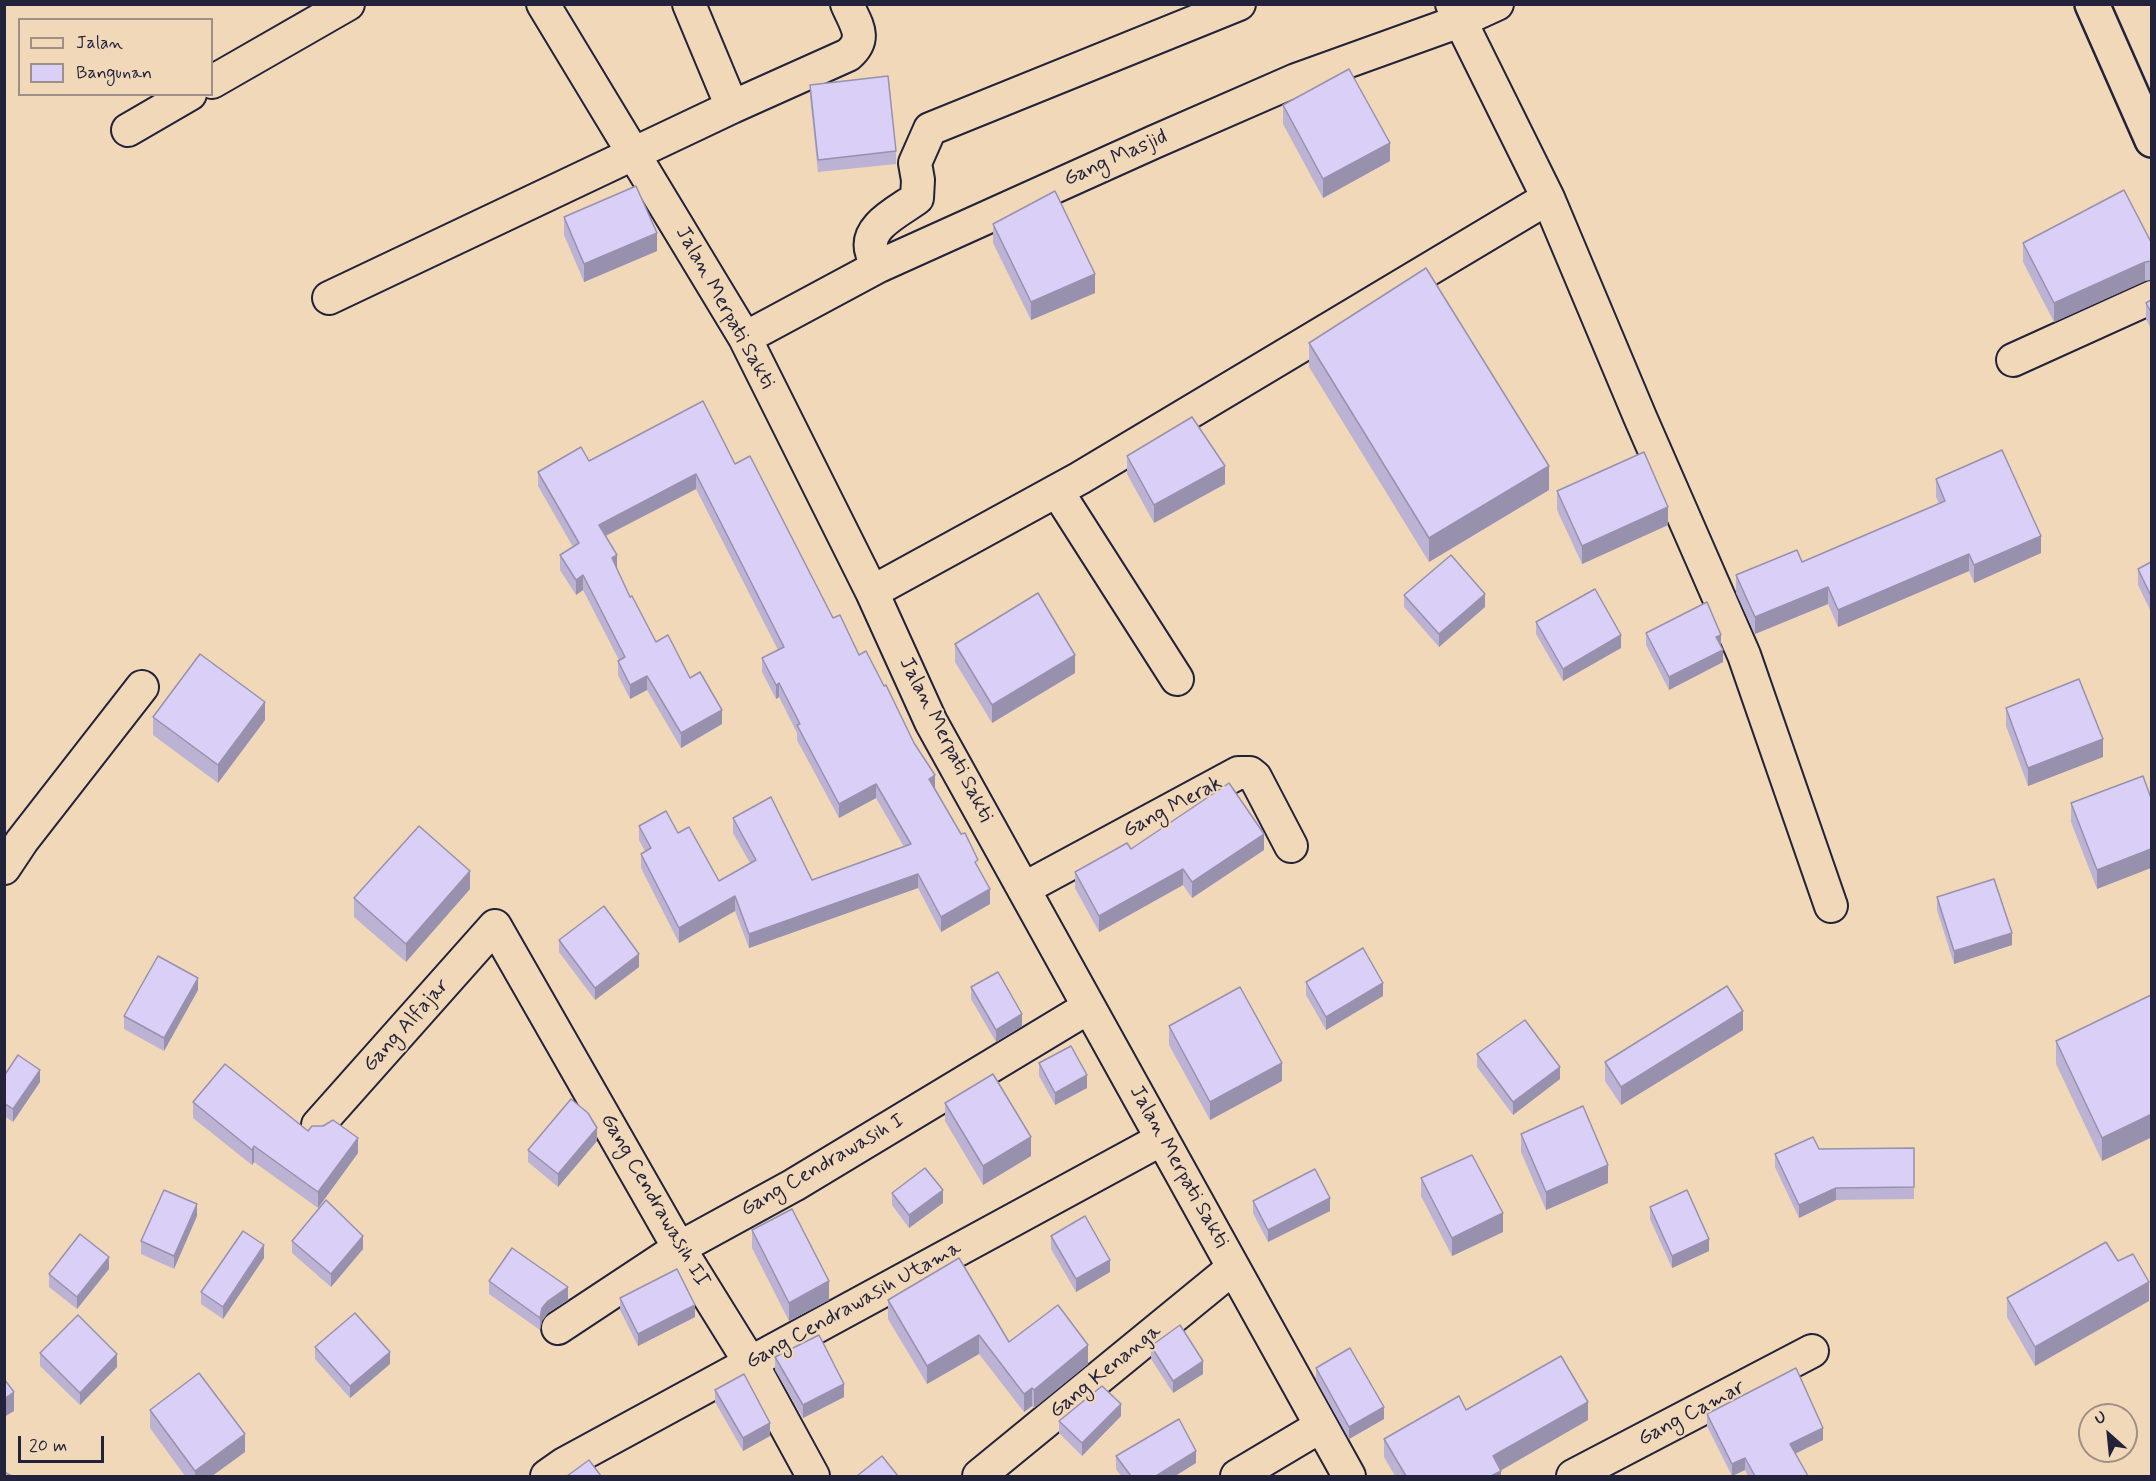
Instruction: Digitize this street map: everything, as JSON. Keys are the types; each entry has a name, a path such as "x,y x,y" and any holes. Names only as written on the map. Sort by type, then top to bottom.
{"street":[{"path":"213,81 348,4"},
{"name":"Jalan Merpati Sakti","path":"543,4 745,338 872,592 931,722 1349,1476"},
{"path":"689,4 732,106"},
{"path":"329,298 732,106 848,55 860,41 859,31 847,4"},
{"path":"879,266 872,253 870,240 880,225 917,198 918,180 915,163 930,129 1239,4"},
{"name":"Gang Masjid","path":"745,338 879,266 1296,80 1456,13 1497,4"},
{"path":"2092,4 2151,140"},
{"path":"1456,13 1548,198 1647,434 1744,655 1831,906"},
{"path":"128,130 187,96"},
{"path":"872,592 1058,491 1548,198"},
{"path":"2013,360 2151,297"},
{"path":"1058,491 1177,679"},
{"path":"4,868 22,841 142,687"},
{"name":"Gang Merak","path":"1025,888 1238,773 1250,773 1255,777 1291,846"},
{"name":"Gang Alfajar","path":"318,1125 495,926"},
{"name":"Gang Cendrawasih II","path":"495,926 679,1248 751,1362 813,1476"},
{"name":"Gang Cendrawasih I","path":"558,1328 679,1248 794,1185 1089,1007"},
{"name":"Gang Cendrawasih Utama","path":"547,1476 564,1464 1162,1139"},
{"name":"Gang Kenanga","path":"979,1476 1233,1268"},
{"name":"Gang Camar","path":"1573,1476 1812,1351"},
{"path":"1237,1476 1321,1426"}],"building":[{"path":"1349,69 1390,143 1323,179 1283,105"},
{"path":"888,76 896,151 818,160 810,85"},
{"path":"636,186 657,233 584,264 564,217"},
{"path":"2124,190 2151,242 2151,261 2054,303 2023,243"},
{"path":"1055,191 1095,274 1031,302 993,224"},
{"path":"1426,268 1549,466 1429,538 1309,343"},
{"path":"2151,300 2151,312 2146,303"},
{"path":"703,401 735,464 750,456 833,618 840,615 859,655 866,651 884,686 886,685 914,743 935,775 929,779 961,834 965,833 978,860 975,862 990,889 941,917 918,874 749,934 735,896 679,928 641,854 651,848 639,826 666,811 678,833 689,827 719,881 756,860 733,818 771,797 812,880 911,844 876,784 839,804 797,725 800,724 779,683 776,685 762,658 784,647 696,474 599,525 617,555 612,558 630,597 632,596 656,642 668,635 690,678 700,672 722,710 681,733 647,676 630,685 618,661 625,657 583,575 576,580 560,555 579,543 538,472 581,447 589,461"},
{"path":"1192,417 1225,466 1154,505 1127,456"},
{"path":"2002,450 2041,536 1974,565 1969,554 1838,610 1828,587 1755,617 1736,575 1797,550 1802,562 1945,501 1936,479"},
{"path":"1644,452 1668,507 1582,546 1557,491"},
{"path":"1451,555 1485,594 1439,634 1404,595"},
{"path":"2151,562 2151,596 2138,569"},
{"path":"1595,589 1621,635 1563,669 1536,622"},
{"path":"1038,593 1075,655 992,705 955,644"},
{"path":"1707,602 1721,635 1716,637 1723,650 1669,677 1646,633"},
{"path":"200,654 265,702 218,765 153,717"},
{"path":"2079,679 2103,739 2028,768 2006,708"},
{"path":"2143,776 2151,798 2151,849 2097,870 2071,803"},
{"path":"1229,783 1264,834 1192,882 1183,869 1099,916 1075,872 1127,843 1131,849"},
{"path":"419,826 470,871 406,944 354,898"},
{"path":"1994,879 2012,933 1954,951 1937,897"},
{"path":"604,906 639,954 595,988 559,940"},
{"path":"1363,948 1383,983 1326,1017 1306,982"},
{"path":"158,956 198,978 164,1038 124,1016"},
{"path":"998,972 1022,1014 996,1030 971,987"},
{"path":"1727,986 1743,1011 1621,1087 1605,1062"},
{"path":"1240,987 1282,1063 1210,1102 1169,1026"},
{"path":"2151,995 2151,1117 2150,1115 2102,1138 2056,1041"},
{"path":"1525,1020 1560,1067 1513,1102 1477,1054"},
{"path":"1071,1046 1087,1075 1055,1093 1039,1063"},
{"path":"18,1055 40,1070 13,1109 4,1103 4,1076"},
{"path":"225,1064 308,1131 312,1126 323,1126 333,1120 358,1138 318,1192 254,1146 252,1150 193,1102"},
{"path":"993,1074 1031,1137 983,1166 945,1103"},
{"path":"571,1099 588,1113 597,1128 558,1174 528,1150"},
{"path":"1583,1106 1608,1165 1546,1192 1521,1134"},
{"path":"1813,1137 1819,1149 1914,1148 1914,1187 1836,1188 1799,1205 1775,1154"},
{"path":"1472,1155 1503,1213 1452,1238 1421,1178"},
{"path":"925,1168 943,1190 909,1215 892,1193"},
{"path":"1315,1169 1330,1198 1268,1230 1253,1201"},
{"path":"164,1190 197,1204 174,1256 141,1241"},
{"path":"1687,1190 1709,1239 1672,1256 1650,1207"},
{"path":"326,1200 363,1236 331,1274 292,1241"},
{"path":"792,1209 829,1281 789,1303 752,1230"},
{"path":"1085,1216 1110,1260 1076,1279 1051,1236"},
{"path":"243,1231 264,1245 223,1307 201,1292"},
{"path":"80,1234 109,1257 77,1297 49,1274"},
{"path":"2106,1242 2118,1261 2133,1254 2149,1282 2035,1347 2007,1298"},
{"path":"512,1248 568,1287 548,1301 542,1308 540,1318 489,1281"},
{"path":"959,1258 1009,1342 1058,1305 1088,1345 1034,1390 1032,1388 1024,1394 979,1335 927,1366 888,1300"},
{"path":"677,1269 695,1305 638,1334 620,1298"},
{"path":"355,1313 390,1352 350,1386 315,1347"},
{"path":"78,1315 117,1354 80,1393 40,1353"},
{"path":"1180,1325 1203,1361 1173,1381 1151,1346"},
{"path":"819,1335 844,1384 803,1405 775,1357"},
{"path":"1350,1348 1384,1407 1349,1427 1316,1368"},
{"path":"1561,1356 1588,1402 1493,1456 1501,1471 1491,1476 1406,1476 1384,1439 1459,1396 1466,1410"},
{"path":"1796,1368 1823,1428 1790,1444 1808,1476 1755,1476 1745,1458 1732,1464 1707,1414"},
{"path":"199,1373 245,1434 195,1471 150,1410"},
{"path":"744,1374 770,1423 743,1438 715,1390"},
{"path":"4,1379 14,1392 4,1399"},
{"path":"1102,1386 1121,1404 1082,1443 1059,1421"},
{"path":"1179,1419 1196,1451 1156,1476 1131,1476 1116,1456"},
{"path":"882,1456 898,1476 857,1476"},
{"path":"589,1460 601,1476 567,1476"}]}
